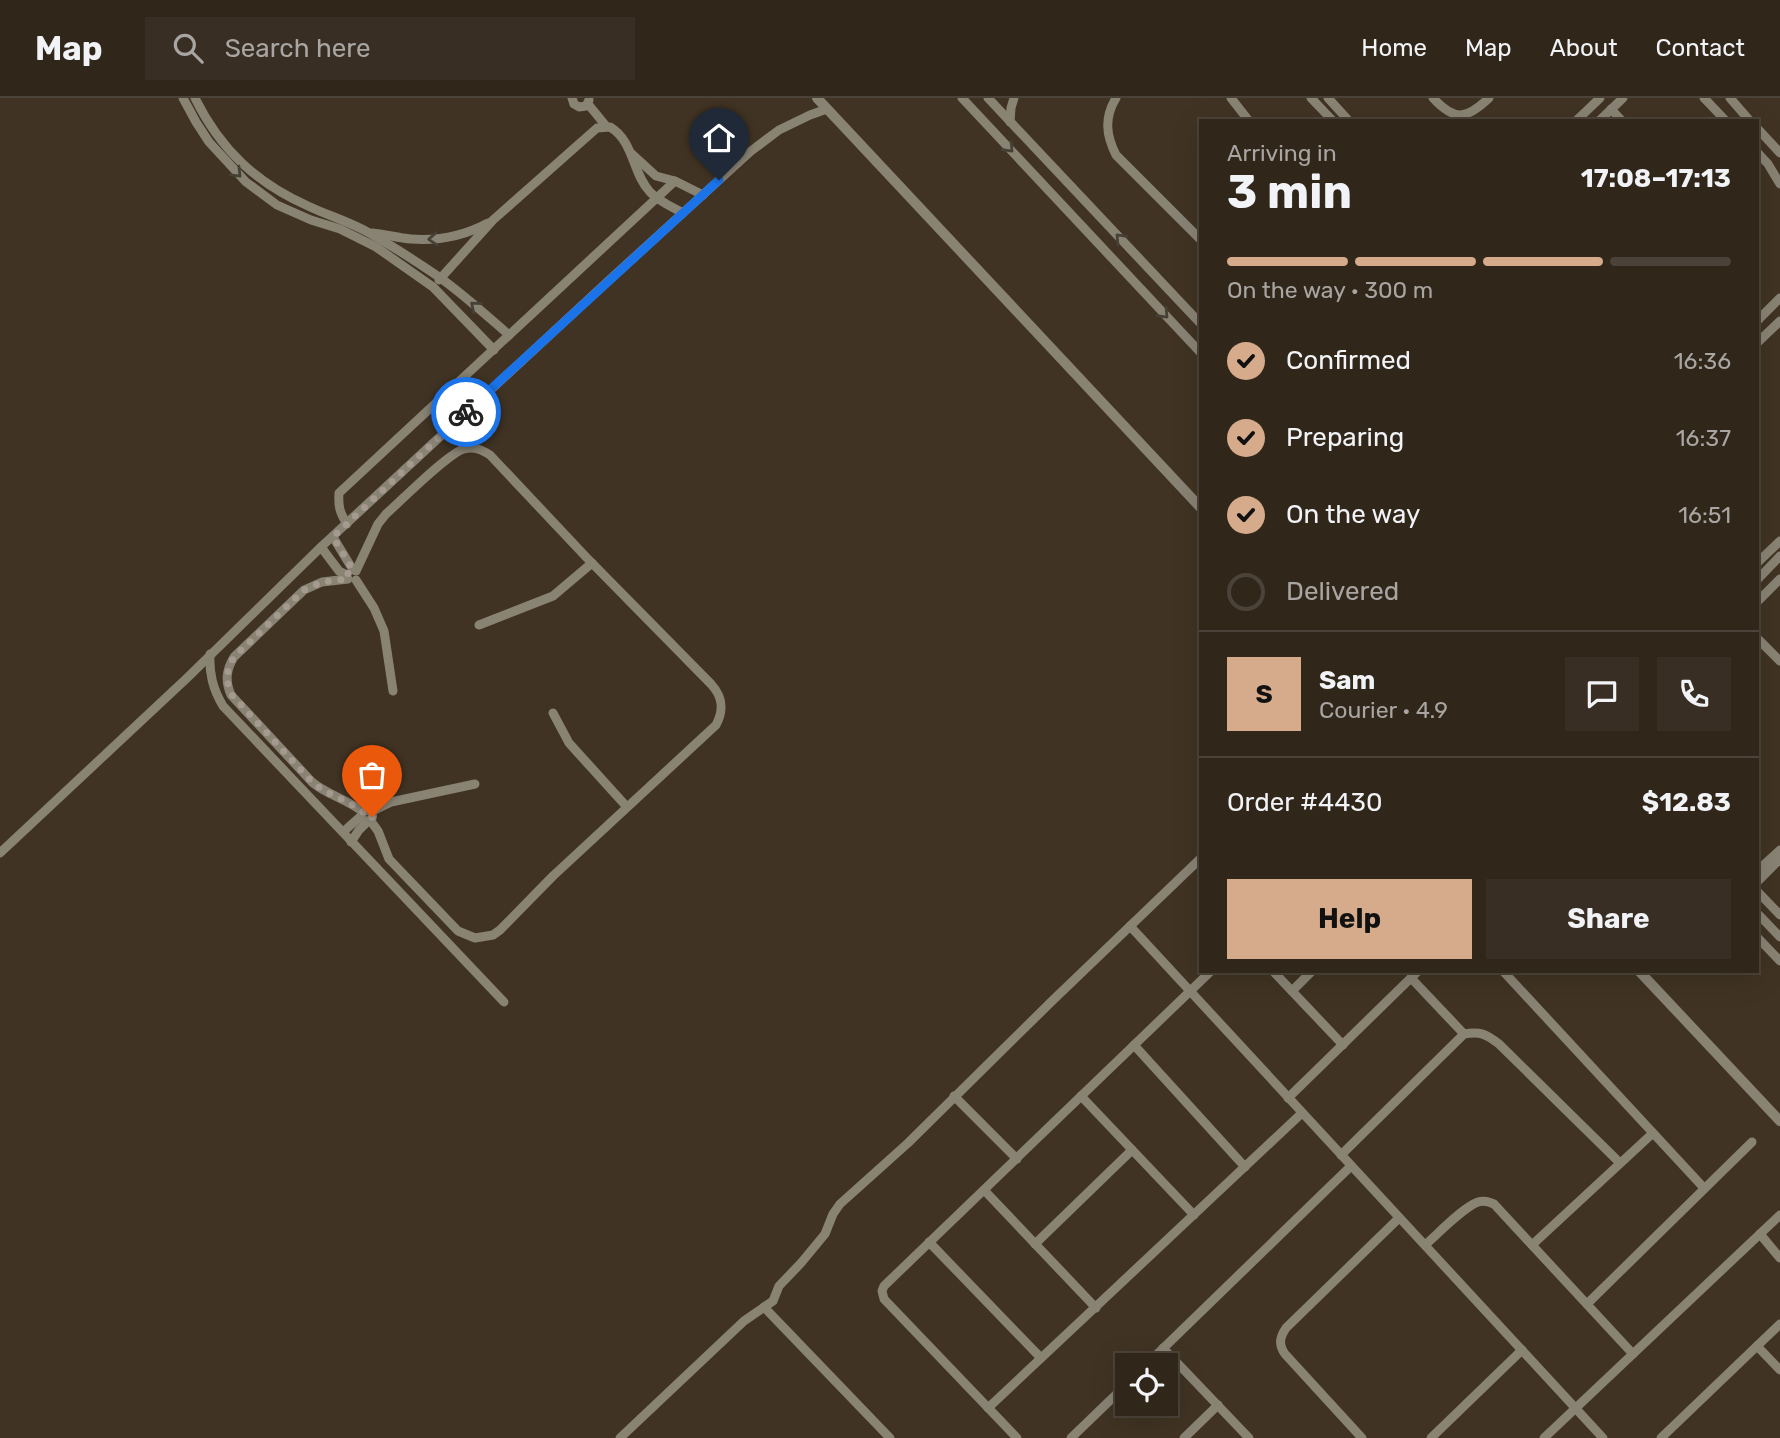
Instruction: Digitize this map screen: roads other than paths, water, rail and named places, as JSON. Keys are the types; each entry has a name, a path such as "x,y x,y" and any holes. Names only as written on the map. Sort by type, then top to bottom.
{"street":[{"path":"183,98 209,142 246,182 277,205 340,229 376,247 433,287 494,350"},
{"path":"195,98 215,134 233,155 268,186 370,233 441,278 509,335"},
{"path":"572,98 574,104 579,107 583,107 588,101 606,126 620,134 632,154 656,176 676,181 703,195"},
{"path":"817,98 1199,506"},
{"path":"962,98 1199,351"},
{"path":"988,98 1199,322"},
{"path":"1010,122 1014,98"},
{"path":"1116,98 1106,124 1108,140 1116,155 1199,238"},
{"path":"1231,98 1247,119"},
{"path":"1311,98 1331,119"},
{"path":"1328,98 1347,119"},
{"path":"1433,98 1445,110 1458,115 1471,113 1489,98"},
{"path":"1601,119 1623,98"},
{"path":"1704,98 1724,119"},
{"path":"1730,98 1749,119"},
{"path":"1578,119 1596,99"},
{"path":"0,853 187,678 321,547 703,195 765,140 794,121 827,109"},
{"path":"1611,109 1620,119"},
{"path":"433,287 493,220 593,130 606,126"},
{"path":"1759,130 1780,153"},
{"path":"632,154 634,165 650,192 683,213"},
{"path":"1759,154 1780,184"},
{"path":"347,524 339,512 339,494 676,181"},
{"path":"370,233 384,233 409,239 434,239 458,235 493,220"},
{"path":"1759,319 1780,298"},
{"path":"1759,341 1780,321"},
{"path":"476,448 490,455 711,684 721,699 720,717 716,725 553,876 500,930 475,938 458,931 389,859 378,831 367,816 351,803 312,782 232,695 227,672 234,657 304,590 322,582 352,575 386,514 454,453 476,448"},
{"path":"333,537 384,631 394,691"},
{"path":"1759,570 1780,541"},
{"path":"321,547 340,573 352,575"},
{"path":"1759,570 1780,556"},
{"path":"480,625 553,596 592,563"},
{"path":"1759,600 1780,579"},
{"path":"1759,640 1780,662"},
{"path":"210,654 211,681 223,705 503,1002"},
{"path":"553,713 569,743 627,807"},
{"path":"343,832 391,802 475,784"},
{"path":"351,842 367,816"},
{"path":"1759,869 1780,849"},
{"path":"1759,880 1780,859"},
{"path":"620,1438 744,1321 774,1301 779,1286 822,1238 840,1204 908,1143 1199,860"},
{"path":"1759,893 1780,915"},
{"path":"1759,915 1780,937"},
{"path":"1130,926 1603,1438"},
{"path":"1759,939 1780,961"},
{"path":"1017,1438 884,1299 884,1286 1208,973"},
{"path":"1275,973 1343,1045"},
{"path":"1292,991 1310,973"},
{"path":"1505,973 1704,1188"},
{"path":"1641,973 1780,1121"},
{"path":"1288,1098 1414,975 1464,1034"},
{"path":"1340,1155 1464,1034 1475,1032 1488,1036 1499,1044 1620,1163"},
{"path":"1134,1045 1245,1167"},
{"path":"954,1096 1017,1159"},
{"path":"1081,1096 1194,1215"},
{"path":"988,1408 1302,1113"},
{"path":"1532,1245 1653,1133"},
{"path":"1587,1304 1752,1142"},
{"path":"1035,1244 1132,1150"},
{"path":"1159,1353 1351,1166"},
{"path":"984,1190 1096,1307"},
{"path":"1424,1245 1467,1208 1484,1201 1497,1206 1633,1354"},
{"path":"1544,1438 1780,1215"},
{"path":"1362,1438 1285,1354 1280,1342 1286,1328 1399,1218"},
{"path":"1760,1234 1780,1258"},
{"path":"929,1242 1041,1358"},
{"path":"764,1307 890,1438"},
{"path":"1661,1438 1780,1324"},
{"path":"1757,1346 1780,1370"},
{"path":"1164,1348 1249,1438"},
{"path":"1431,1438 1522,1350"},
{"path":"1071,1438 1115,1396"},
{"path":"1184,1438 1218,1405"}]}
